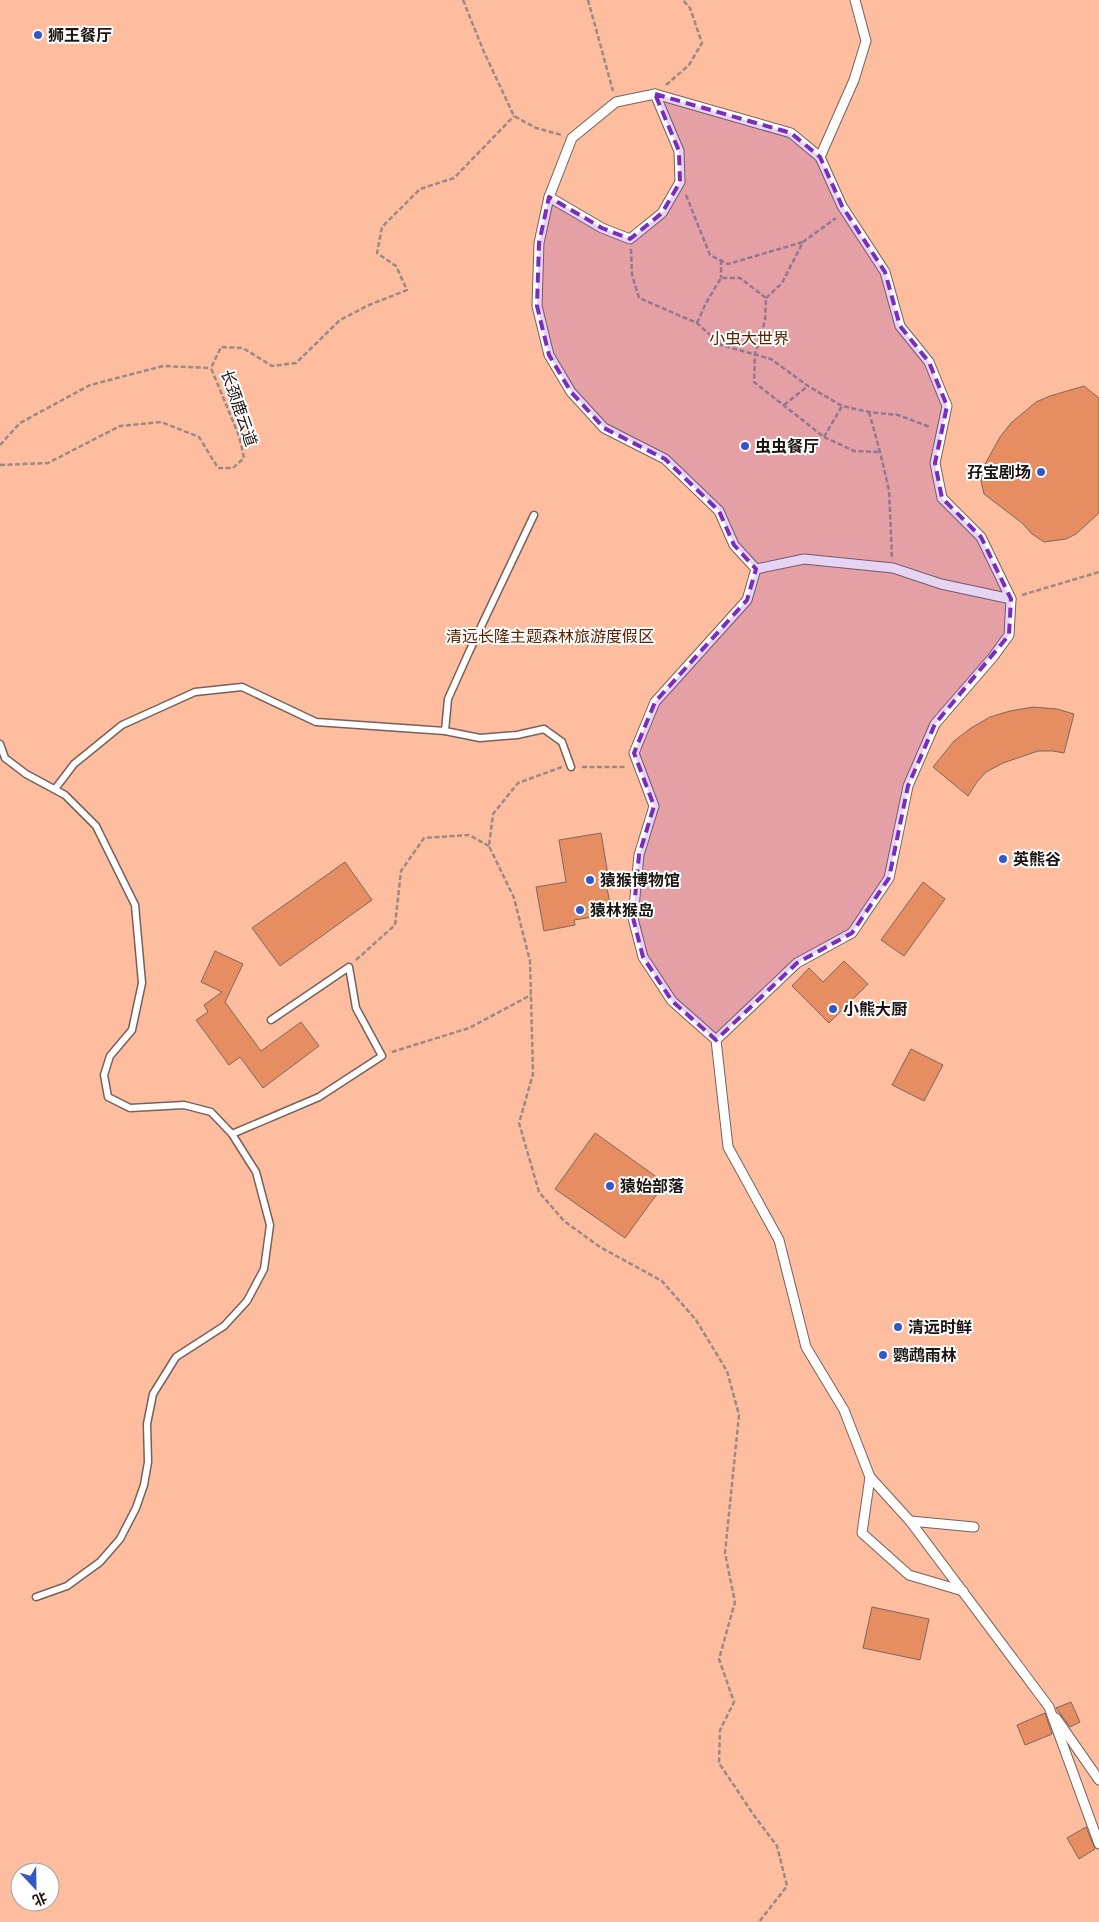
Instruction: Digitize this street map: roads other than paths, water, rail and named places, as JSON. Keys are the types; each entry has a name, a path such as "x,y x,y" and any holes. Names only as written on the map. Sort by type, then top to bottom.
{"street":[{"path":"820,157 854,80 866,41 855,0"},
{"path":"549,197 602,228 630,239 662,213 680,182 679,151 655,94"},
{"path":"716,1040 797,963 852,934 889,878 908,786 935,724 993,658 1010,635 1011,599 981,537 942,498 935,463 947,406 929,362 900,326 885,272 845,211 820,157 791,133 655,94 616,102 572,138 549,197 538,243 537,306 549,356 571,392 604,428 665,459 720,510 734,545 756,569"},
{"path":"756,569 804,559 892,568 941,584 1011,599"},
{"path":"756,569 747,600 655,702 634,752 654,806 639,855 634,918 643,957 672,1001 716,1040 728,1147 779,1240 806,1347 844,1410 870,1477 910,1521 1049,1707 1099,1780"},
{"path":"870,1477 862,1533 909,1575 962,1591"},
{"path":"910,1521 974,1527"},
{"path":"1049,1707 1099,1844"}],"lane":[{"path":"445,731 448,699 534,515"},
{"path":"55,789 74,764 122,725 195,692 242,687 316,722 445,731 480,738 517,735 544,729 562,742 571,767"},
{"path":"0,744 5,758 26,774 65,795 96,826 135,905 142,983 132,1030 110,1056 104,1075 108,1098 130,1108 184,1105 211,1112 232,1134 256,1172 270,1225 264,1269 247,1300 224,1326 176,1356 153,1394 147,1424 148,1462 144,1485 136,1508 120,1539 100,1562 67,1586 36,1598"},
{"path":"232,1134 319,1097 382,1056 356,1008 348,967 271,1020"}],"place":[{"name":"狮王餐厅","path":"38,35"},
{"name":"虫虫餐厅","path":"745,446"},
{"name":"孖宝剧场","path":"1041,472"},
{"name":"英熊谷","path":"1003,859"},
{"name":"猿猴博物馆","path":"590,880"},
{"name":"猿林猴岛","path":"580,910"},
{"name":"小熊大厨","path":"833,1009"},
{"name":"猿始部落","path":"610,1186"},
{"name":"清远时鲜","path":"898,1327"},
{"name":"鹦鹉雨林","path":"883,1355"}],"park label":[{"name":"小虫大世界","path":"749,338"},
{"name":"清远长隆主题森林旅游度假区","path":"550,636"}]}
